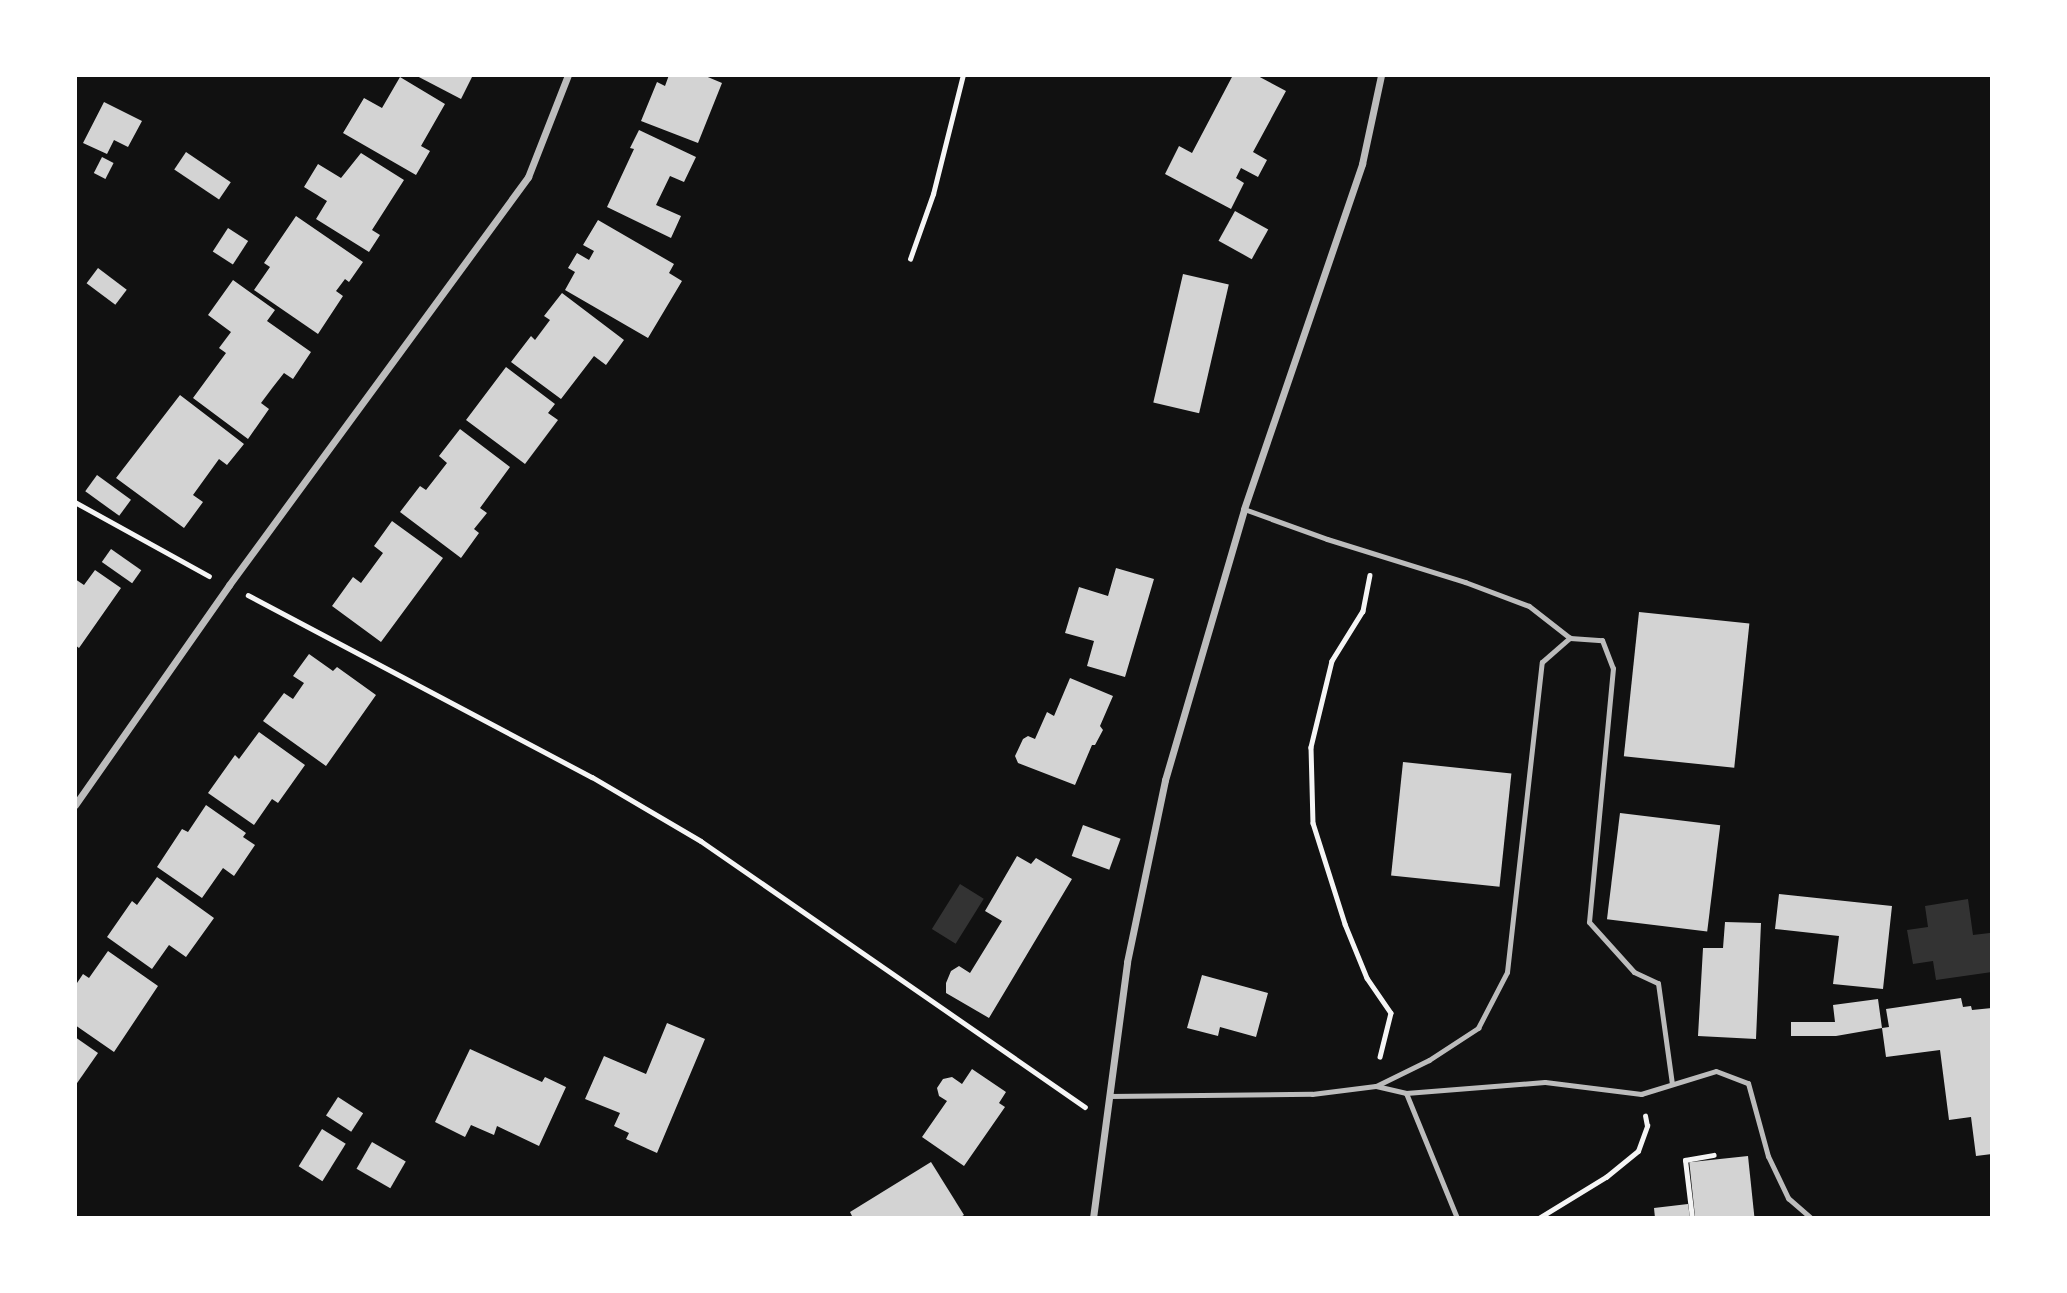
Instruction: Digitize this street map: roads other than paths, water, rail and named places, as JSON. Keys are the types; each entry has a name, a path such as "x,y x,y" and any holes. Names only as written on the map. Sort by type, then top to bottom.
{"street":[{"path":"75,805 229,585 528,177 568,75"},
{"path":"1093,1218 1126,962 1165,780 1244,509 1362,164 1381,75"}],"lane":[{"path":"1244,509 1529,606 1570,638 1602,640 1614,668 1589,922 1634,972 1658,983 1672,1084"},
{"path":"1376,1086 1429,1060 1478,1028 1507,972 1542,662 1570,638"},
{"path":"1109,1096 1312,1094 1376,1086 1406,1093 1545,1082 1641,1094 1716,1071 1748,1083 1768,1156 1788,1198 1811,1218"},
{"path":"1406,1093 1457,1218"}]}
